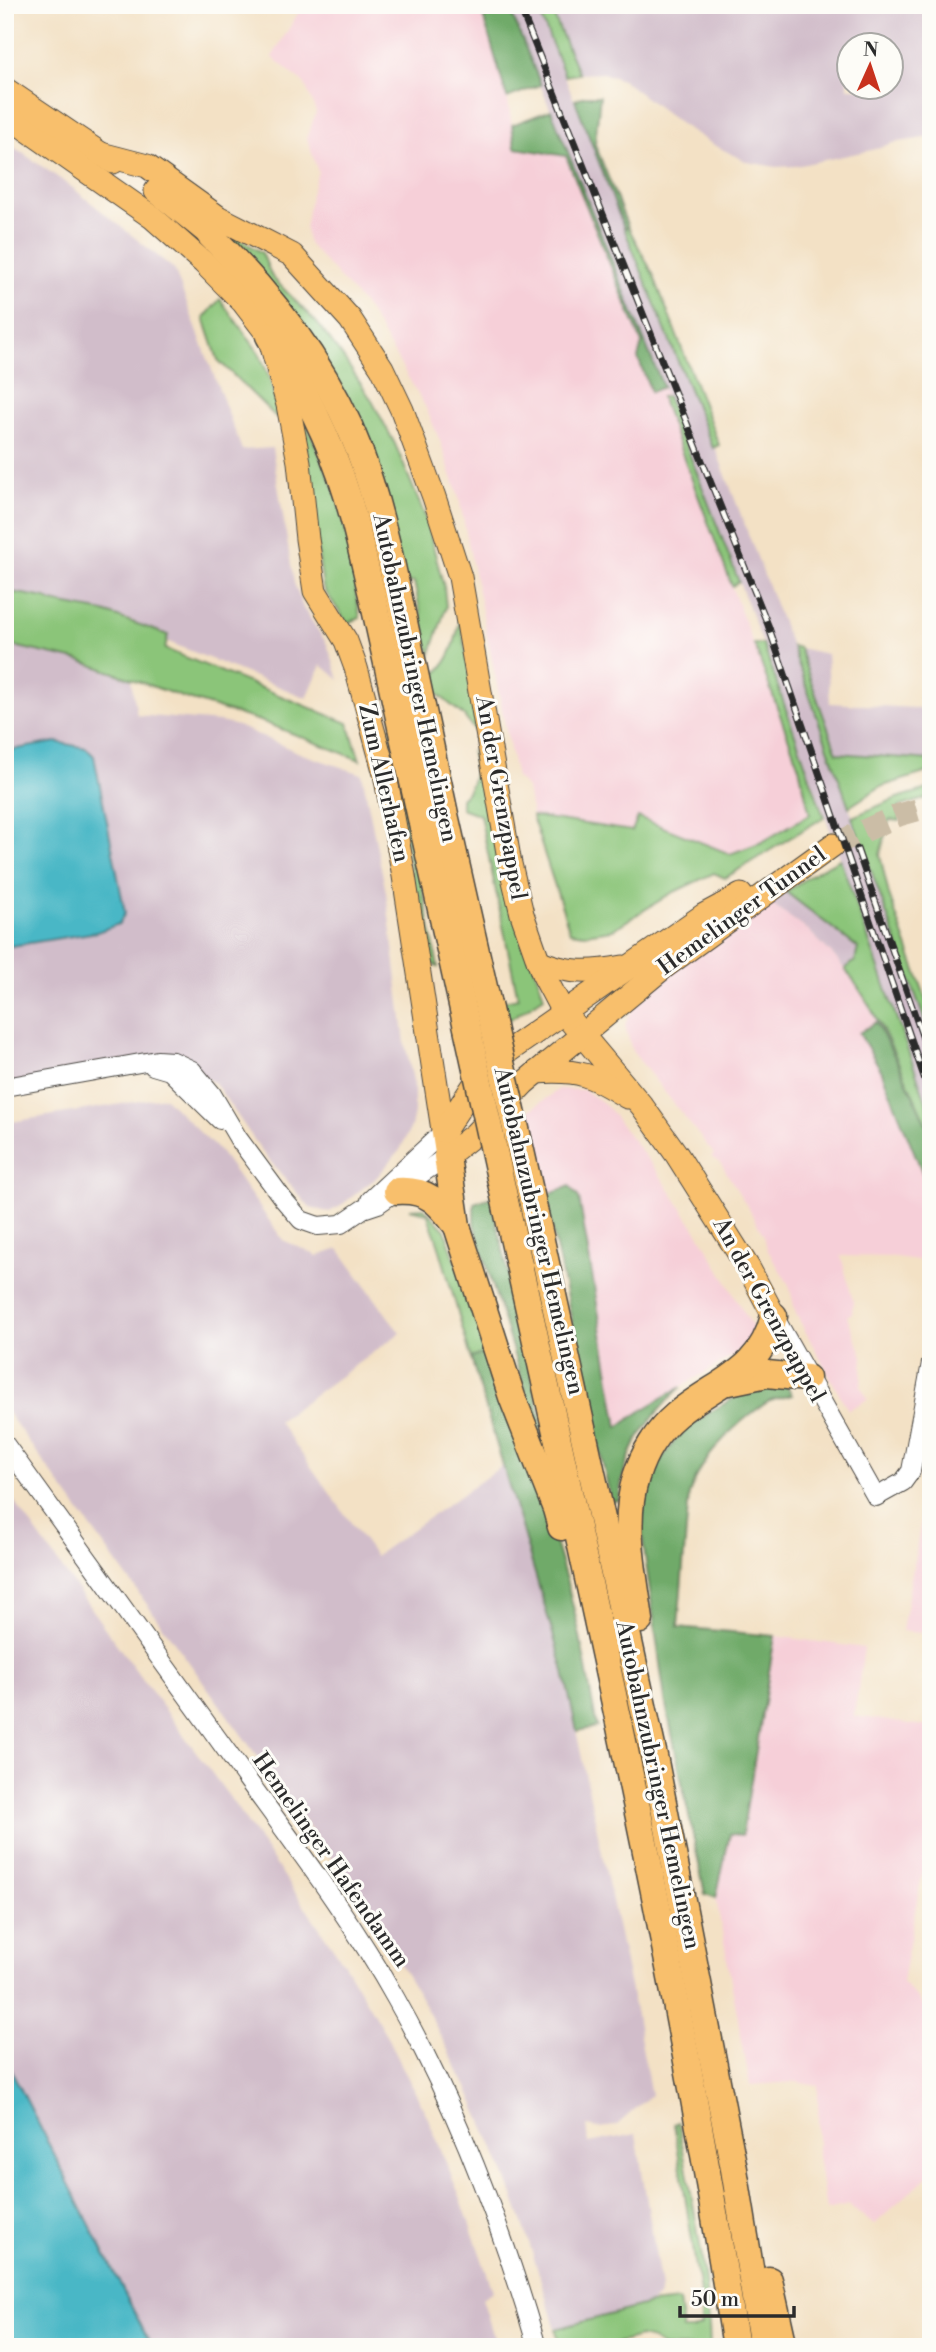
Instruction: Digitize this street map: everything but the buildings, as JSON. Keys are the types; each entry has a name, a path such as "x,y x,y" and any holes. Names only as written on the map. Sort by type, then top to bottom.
{"highway":[{"name":"Autobahnzubringer Hemelingen","path":"210,235 235,259 289,324 334,397 358,447 384,530 385,592 507,1210 674,1988 736,2347"},
{"name":"Autobahnzubringer Hemelingen","path":"269,336 299,384 334,459 385,592 446,819 654,1756 734,2169 762,2347"},
{"path":"446,1143 457,1226 512,1396 556,1509 579,1593 599,1630"},
{"path":"397,1191 414,1190 428,1194 457,1226"},
{"path":"654,1756 660,1717 643,1640 631,1546 629,1512 636,1478 648,1448 675,1416 724,1383 756,1357 769,1336 774,1316"},
{"path":"724,1383 767,1374 807,1378"},
{"path":"734,2169 751,2187 784,2347"},
{"path":"720,2246 713,2284 721,2347"}],"main road":[{"name":"Autobahnzubringer Hemelingen","path":"5,89 153,189 210,235"},
{"path":"5,114 152,217 243,302 269,336"},
{"name":"An der Grenzpappel","path":"101,154 147,166 218,217 292,255 350,319 382,368 402,410 460,577 510,864 522,914 538,961 563,1012 642,1107 713,1209 774,1316"},
{"name":"Zum Allerhafen","path":"269,336 288,405 299,462 316,590 346,641 385,775 404,876 446,1143"},
{"name":"Hemelinger Tunnel","path":"833,845 664,967 537,1072 475,1134 446,1143 474,1085 494,1061 704,915 833,845"},
{"path":"538,961 568,972 593,973 630,966"},
{"path":"537,1072 563,1070 582,1073 597,1079 642,1107"}],"street":[{"path":"5,1087 143,1062 172,1066 238,1138 301,1220 318,1226 341,1224 363,1209 378,1204 397,1191 446,1143"},
{"path":"363,1209 373,1195 446,1143"},
{"name":"An der Grenzpappel","path":"774,1316 876,1497 903,1482 911,1471 931,1363"},
{"name":"Hemelinger Hafendamm","path":"5,1444 336,1902 395,1996 443,2088 478,2169 516,2273 537,2347"}],"shaded area":[{"path":"303,5 480,5 506,86 515,148 566,156 642,343 638,358 651,391 663,387 667,396 661,398 799,767 810,814 762,842 730,854 638,817 632,831 532,816 527,788 516,778 459,498 440,441 425,406 367,308 308,243 305,227 318,172 307,138 316,112 305,84 272,57"},
{"path":"508,5 536,5 713,448 715,447 806,685 931,1038 931,1135 898,1063 857,985 835,957 810,932 769,902 786,892 830,927 872,946 763,644 694,465"},
{"path":"549,5 931,5 931,137 893,143 796,166 776,167 747,162 679,123 624,81 603,73 579,74"},
{"path":"5,141 69,185 174,269 242,450 272,448 294,583 303,608 327,644 339,679 321,665 307,698 166,641 168,635 127,619 52,602 46,598 5,591"},
{"path":"5,644 81,661 131,680 137,715 238,726 302,754 362,774 386,892 405,1043 414,1085 414,1113 411,1127 400,1150 376,1178 339,1207 329,1212 310,1208 264,1154 215,1083 177,1064 5,1089 5,947 56,742 5,751"},
{"path":"799,648 827,654 830,703 931,709 931,760 837,753"},
{"path":"769,902 810,932 835,957 857,985 876,1022 859,1033 881,1070 931,1194 931,1262 896,1257 841,1256 853,1301 852,1313 847,1316 863,1356 861,1387 868,1399 848,1410 796,1314 789,1285 767,1249 764,1236 750,1211 720,1162 711,1157 714,1154 632,1051 625,1025 633,1008 666,977"},
{"path":"559,1089 584,1090 605,1104 659,1174 701,1237 756,1333 734,1355 647,1407 618,1428 579,1198 570,1186 545,1196 527,1112"},
{"path":"164,1097 221,1153 283,1240 318,1256 339,1249 400,1333 278,1421 375,1556 502,1466 563,1668 651,2095 616,2126 587,2126 589,2143 636,2134 661,2287 658,2297 650,2304 556,2329 505,2174 467,2087 423,2002 355,1891 5,1409 5,1123"},
{"path":"931,1463 931,1634 902,1631"},
{"path":"5,1488 228,1795 343,1962 388,2038 427,2116 462,2202 493,2291 482,2298 497,2347 152,2347 5,2058"},
{"path":"775,1636 864,1648 854,1716 931,1727 931,1841 920,1884 902,1982 931,2014 931,2173 874,2225 849,2205 826,2210 818,2156 818,2086 796,2082 750,2085 716,1898 730,1834 742,1834"}],"green space":[{"path":"480,5 508,5 541,85 507,98"},
{"path":"536,5 549,5 579,74 565,76"},
{"path":"584,96 600,96 595,144 628,227 624,228 575,100"},
{"path":"551,110 663,387 651,392 638,358 642,343 566,156 515,148 512,125"},
{"path":"211,221 262,253 272,277 317,323 342,356 371,399 395,444 425,516 444,587 446,607 430,656 414,582 407,583"},
{"path":"628,227 653,274 719,445 713,448 624,228"},
{"path":"220,299 259,353 270,379 279,416 276,417 218,360 204,318"},
{"path":"667,396 739,582 732,586 661,397"},
{"path":"297,401 337,496 359,586 355,588 360,618 347,623 323,588"},
{"path":"5,591 104,612 168,635 165,649 348,723 360,760 263,722 81,661 5,644"},
{"path":"460,618 481,739 463,715 434,691 431,679 451,652"},
{"path":"754,644 763,644 824,817 725,878 714,873 672,893 612,930 585,934 570,932 532,816 632,831 638,817 730,854 762,842 810,814 799,767"},
{"path":"792,646 799,648 837,753 931,760 931,771 880,787 849,807"},
{"path":"389,725 438,967 428,962 386,741"},
{"path":"471,750 481,779 498,853 544,997 507,1021 504,1001 518,998 480,815 461,808 461,798 470,788 474,776"},
{"path":"931,788 931,797 899,807 900,821 889,820 880,855 889,895 931,1013 931,1038 852,817 897,798"},
{"path":"840,859 931,1115 931,1135 882,1028 845,969 855,961 858,948 786,892"},
{"path":"876,1022 931,1135 931,1194 881,1070 859,1033"},
{"path":"570,1186 579,1198 618,1427 681,1387 657,1412 639,1438 626,1466 619,1500 611,1502 545,1196"},
{"path":"491,1197 551,1461 532,1414 474,1224 474,1203"},
{"path":"424,1208 445,1230 487,1352 471,1358 427,1213 410,1209"},
{"path":"487,1352 555,1541 580,1636 597,1727 577,1731 563,1668 471,1358"},
{"path":"760,1383 786,1384 792,1395 766,1403 742,1421 710,1455 689,1494 678,1627 775,1636 742,1835 730,1834 716,1898 705,1894 665,1700 642,1534 644,1502 662,1458 682,1432"},
{"path":"678,2122 702,2262 710,2347 663,2347 653,2340 640,2337 601,2347 559,2347 556,2329 650,2304 679,2301 683,2330 693,2330 701,2326 701,2299 674,2124"}],"water":[{"path":"56,742 86,748 94,756 125,913 119,924 97,932 5,947 5,751"},
{"path":"5,2058 152,2347 5,2347"}],"tunnel":[{"path":"833,845 899,815 931,806"}],"railway":[{"path":"519,5 768,625 931,1097"},
{"path":"857,849 931,1061"}]}
